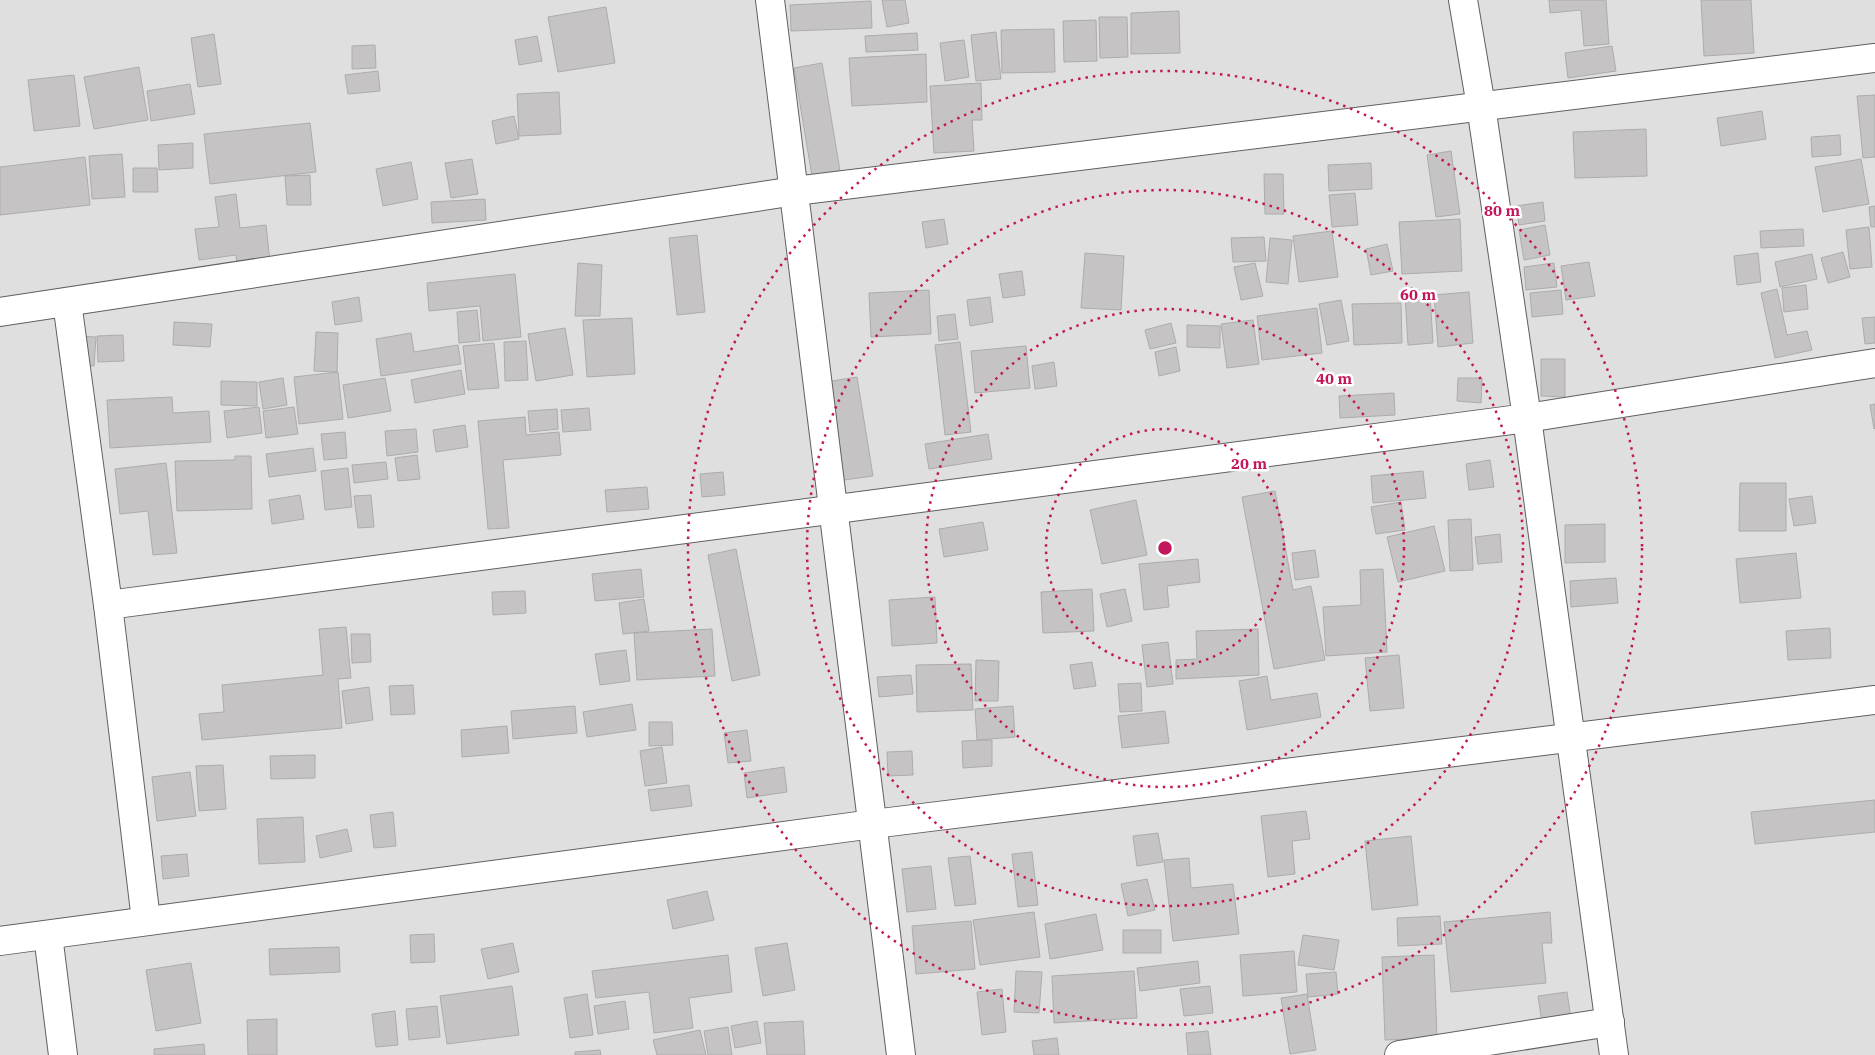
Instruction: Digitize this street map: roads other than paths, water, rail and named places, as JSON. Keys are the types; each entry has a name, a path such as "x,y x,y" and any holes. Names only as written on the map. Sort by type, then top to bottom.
{"street":[{"path":"770,0 901,1055"},
{"path":"1463,0 1481,106 1527,418 1614,1055"},
{"path":"0,312 795,191 1875,58"},
{"path":"67,302 108,605 146,920"},
{"path":"108,605 1527,418 1875,363"},
{"path":"0,941 872,824 1571,736 1875,700"},
{"path":"48,935 63,1055"},
{"path":"1399,1055 1610,1022"}]}
